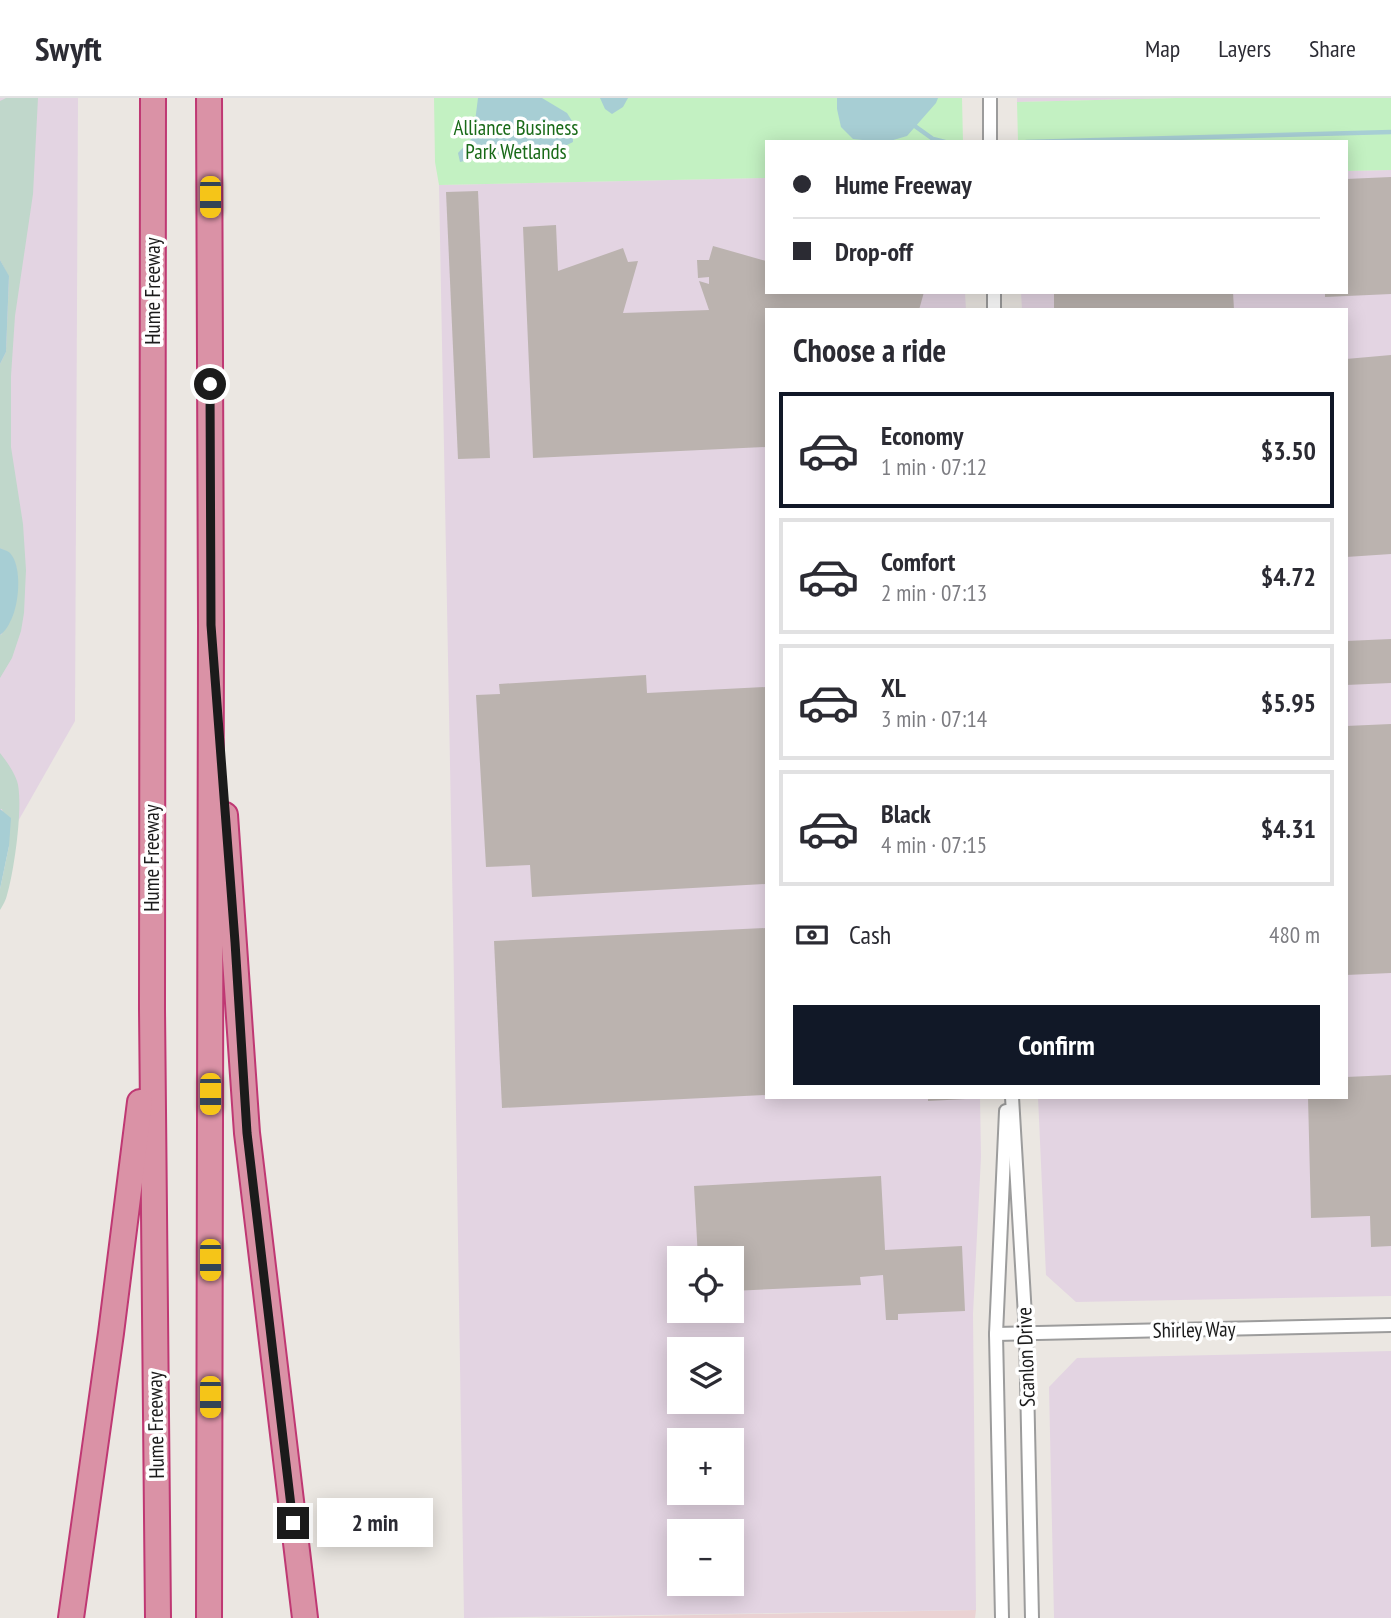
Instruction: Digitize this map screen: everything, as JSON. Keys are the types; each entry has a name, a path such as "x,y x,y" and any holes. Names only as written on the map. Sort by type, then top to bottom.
{"highway":[{"name":"Hume Freeway","path":"153,98 152,1009 158,1618"},
{"path":"209,98 209,1618"},
{"path":"211,625 247,1133 305,1618"},
{"path":"71,1618 152,1009"}],"street":[{"path":"990,98 990,140"},
{"name":"Scanlon Drive","path":"1010,1099 1026,1333 1032,1618"},
{"name":"Scanlon Drive","path":"1002,1618 996,1334 999,1245 1010,1099"},
{"name":"Shirley Way","path":"996,1334 1391,1325"}],"shaded area":[{"path":"0,98 78,98 75,721 0,853"},
{"path":"1017,98 1176,98 1017,102"},
{"path":"1391,170 1391,1296 1076,1302 1046,1275 1038,1099 1348,1099 1348,308 1022,308 1021,294 1348,294 1348,171"},
{"path":"765,178 765,294 965,294 966,308 765,308 765,1099 980,1099 981,1157 973,1314 976,1610 464,1618 439,185"},
{"path":"1391,1351 1391,1618 1054,1618 1049,1387 1077,1358"},
{"path":"976,1610 975,1618 536,1618"}],"green space":[{"path":"6,98 38,98 33,194 15,316 11,376 11,447 23,524 26,570 24,613 12,658 0,678 0,635 14,599 17,575 10,555 0,548 0,364 6,352 9,277 0,260 0,101"},
{"name":"Alliance Business Park Wetlands","path":"434,98 962,98 963,140 765,140 765,178 439,185 435,162"},
{"path":"1176,98 1391,98 1391,170 1348,171 1348,140 1018,140 1017,102"},
{"path":"0,753 17,781 19,805 12,871 7,897 0,910 0,889 9,846 0,809"}],"water":[{"path":"478,98 542,98 567,113 572,121 573,142 559,149 491,155 460,162 458,153 473,137"},
{"path":"600,98 628,98 623,107 612,114 605,109"},
{"path":"837,98 938,98 907,136 893,140 853,139 841,127"},
{"path":"0,260 9,276 6,352 0,364"},
{"path":"0,548 9,552 14,559 18,587 13,615 0,635"},
{"path":"0,809 11,818 9,846 0,889"}],"building":[{"path":"1391,177 1391,294 1325,297 1325,294 1348,294 1348,179"},
{"path":"478,191 490,458 458,459 446,192"},
{"path":"556,225 558,271 623,248 628,262 638,261 623,313 709,310 699,281 709,284 709,277 698,278 697,260 709,260 713,246 765,261 765,294 923,294 920,308 765,308 765,447 533,458 523,227"},
{"path":"1054,294 1233,294 1234,308 1054,308"},
{"path":"1391,355 1391,554 1348,557 1348,359"},
{"path":"1391,639 1391,683 1348,685 1348,641"},
{"path":"646,675 647,693 765,687 765,884 532,897 530,865 486,867 476,695 500,694 499,684"},
{"path":"1391,724 1391,973 1348,975 1348,726"},
{"path":"765,928 765,1095 502,1108 494,941"},
{"path":"1391,1075 1391,1246 1371,1247 1370,1216 1311,1218 1308,1099 1348,1099 1348,1077"},
{"path":"928,1099 966,1099 928,1101"},
{"path":"881,1176 885,1250 962,1246 965,1311 898,1314 898,1320 886,1320 883,1275 860,1277 861,1285 744,1290 744,1246 697,1246 694,1186"}],"waterway":[{"path":"912,124 937,140"},
{"path":"1099,140 1391,132"}],"route":[{"path":"210,384 211,625 247,1133 293,1523"}]}
